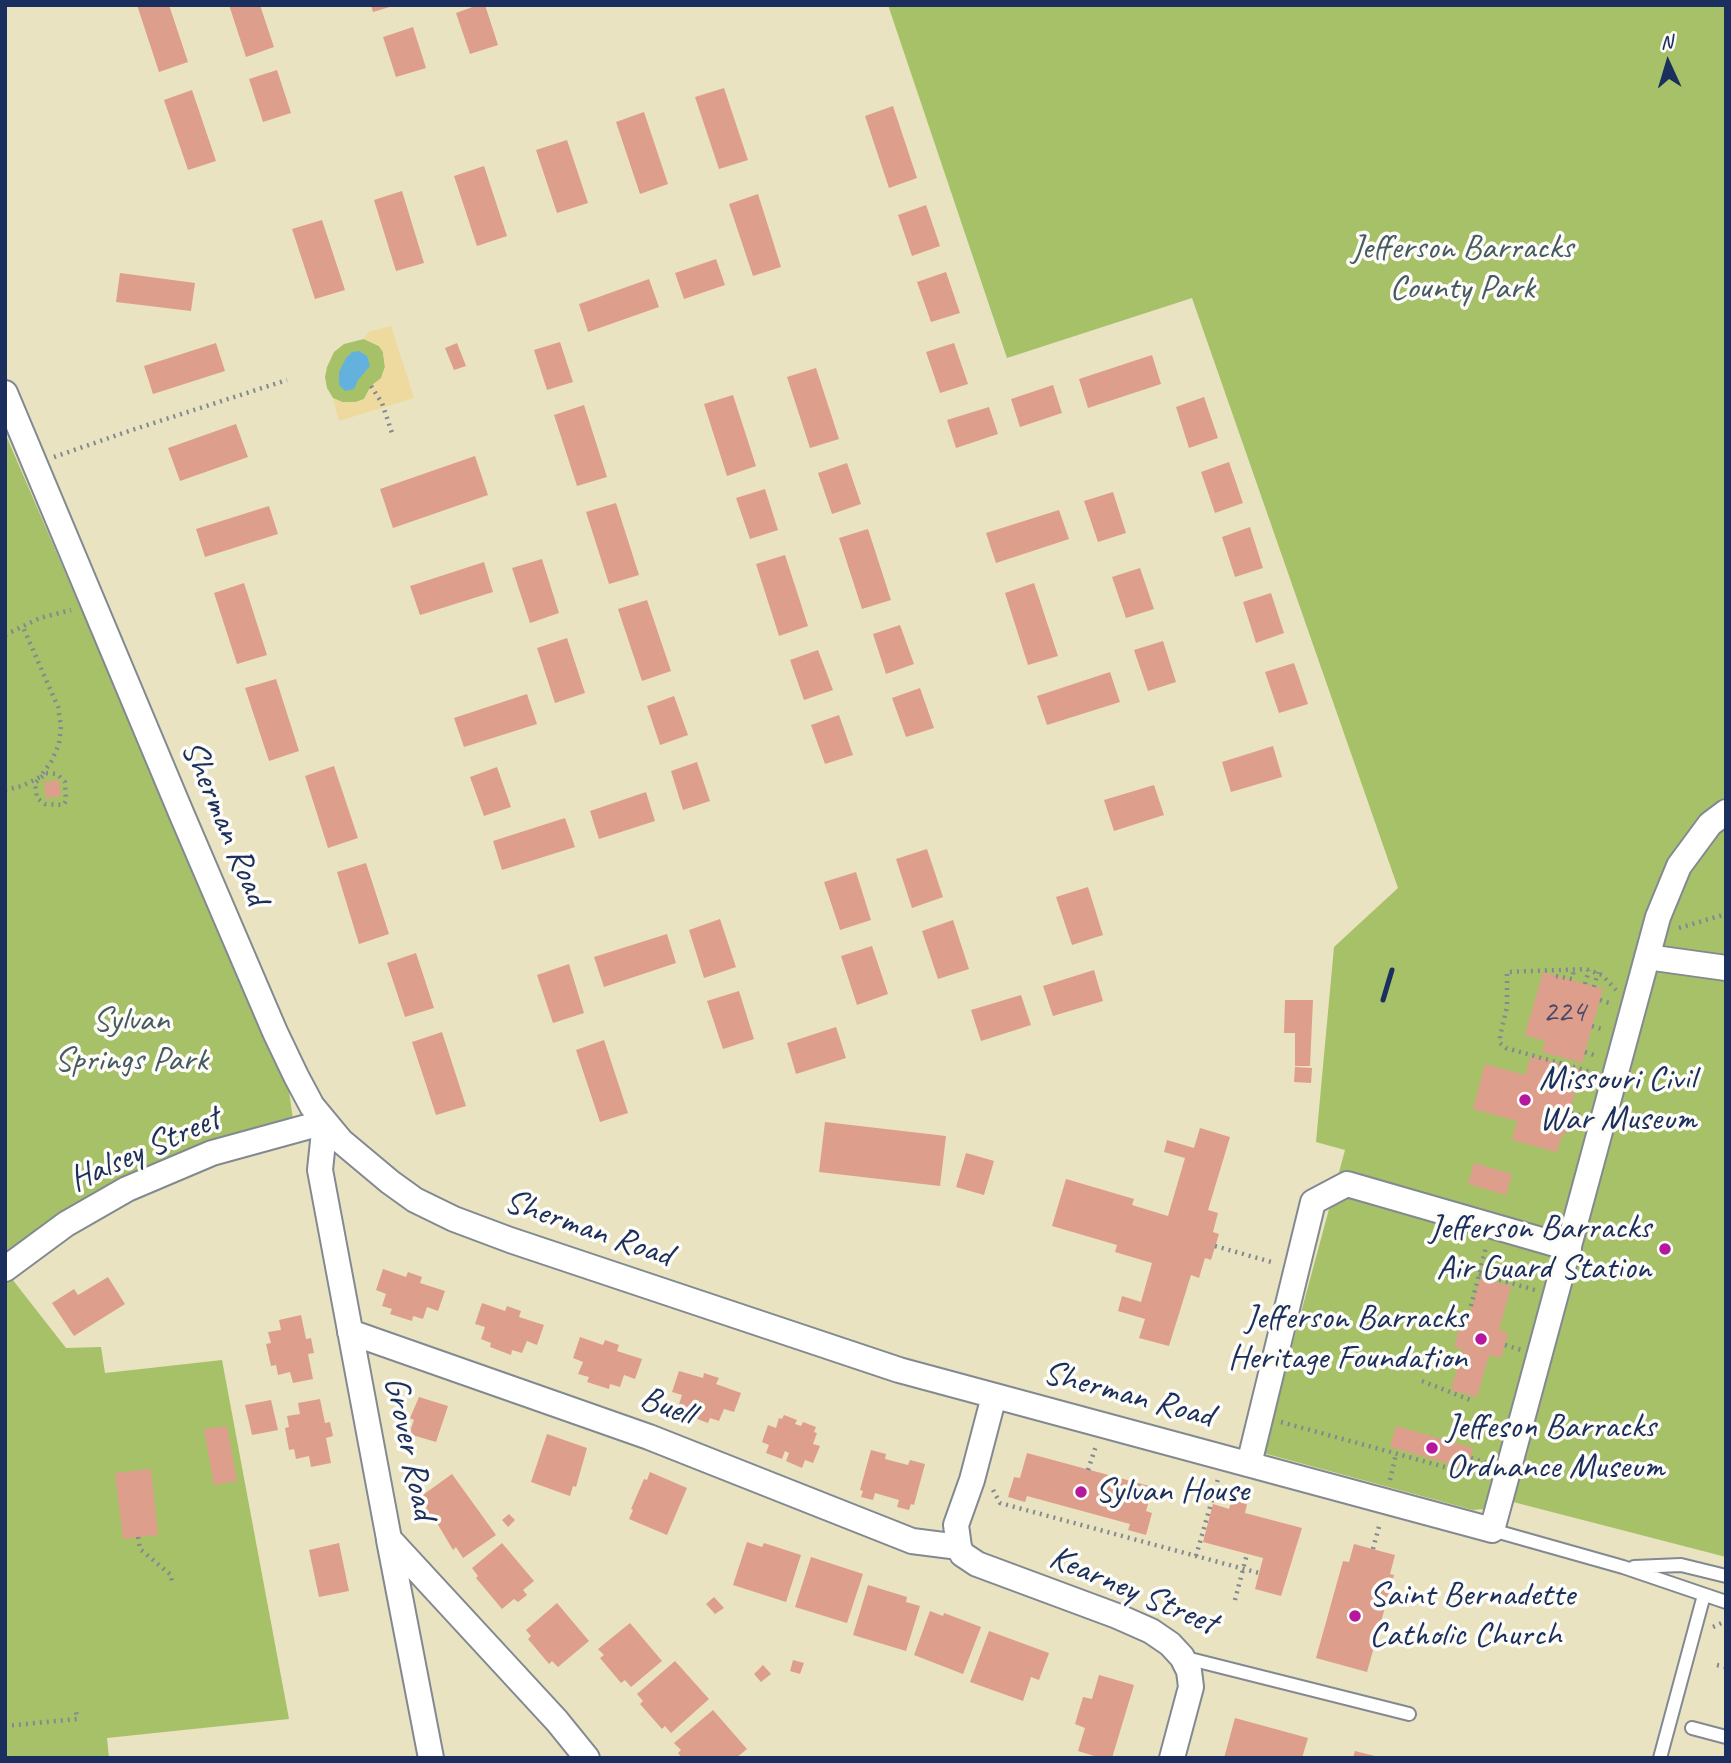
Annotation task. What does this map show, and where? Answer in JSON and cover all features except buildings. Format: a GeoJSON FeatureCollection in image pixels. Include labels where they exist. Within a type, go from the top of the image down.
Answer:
{"type":"FeatureCollection","features":[{"type":"Feature","properties":{"kind":"street","name":"Sherman Road"},"geometry":{"type":"LineString","coordinates":[[5,393],[275,1032],[312,1106],[341,1141],[390,1182],[415,1200],[454,1219],[510,1240],[862,1357],[994,1396],[1225,1458],[1246,1474],[1492,1530]]}},
{"type":"Feature","properties":{"kind":"street"},"geometry":{"type":"LineString","coordinates":[[1492,1530],[1658,917],[1679,866],[1710,824],[1726,812]]}},
{"type":"Feature","properties":{"kind":"street"},"geometry":{"type":"LineString","coordinates":[[1650,948],[1726,968]]}},
{"type":"Feature","properties":{"kind":"street","name":"Halsey Street"},"geometry":{"type":"LineString","coordinates":[[5,1269],[66,1224],[127,1189],[212,1153],[325,1122]]}},
{"type":"Feature","properties":{"kind":"street","name":"Grover Road"},"geometry":{"type":"LineString","coordinates":[[325,1122],[320,1170],[389,1539],[587,1758]]}},
{"type":"Feature","properties":{"kind":"street"},"geometry":{"type":"LineString","coordinates":[[1246,1474],[1313,1202],[1348,1184],[1569,1248]]}},
{"type":"Feature","properties":{"kind":"street","name":"Buell"},"geometry":{"type":"LineString","coordinates":[[349,1332],[649,1437],[912,1541],[959,1547]]}},
{"type":"Feature","properties":{"kind":"street"},"geometry":{"type":"LineString","coordinates":[[959,1547],[956,1525],[972,1480],[994,1396]]}},
{"type":"Feature","properties":{"kind":"street"},"geometry":{"type":"LineString","coordinates":[[389,1539],[431,1758]]}},
{"type":"Feature","properties":{"kind":"street","name":"Kearney Street"},"geometry":{"type":"LineString","coordinates":[[959,1547],[962,1554],[977,1564],[1151,1631],[1170,1644],[1182,1657]]}},
{"type":"Feature","properties":{"kind":"street"},"geometry":{"type":"LineString","coordinates":[[1172,1758],[1191,1687],[1189,1671],[1182,1657]]}},
{"type":"Feature","properties":{"kind":"lane","name":"Sherman Road"},"geometry":{"type":"LineString","coordinates":[[1492,1530],[1623,1567]]}},
{"type":"Feature","properties":{"kind":"lane"},"geometry":{"type":"LineString","coordinates":[[1623,1567],[1681,1565],[1726,1576]]}},
{"type":"Feature","properties":{"kind":"lane"},"geometry":{"type":"LineString","coordinates":[[1623,1567],[1726,1602]]}},
{"type":"Feature","properties":{"kind":"lane"},"geometry":{"type":"LineString","coordinates":[[1660,1758],[1704,1595]]}},
{"type":"Feature","properties":{"kind":"lane","name":"Kearney Street"},"geometry":{"type":"LineString","coordinates":[[1182,1657],[1409,1714]]}},
{"type":"Feature","properties":{"kind":"lane"},"geometry":{"type":"LineString","coordinates":[[1692,1728],[1726,1737]]}},
{"type":"Feature","properties":{"kind":"path"},"geometry":{"type":"LineString","coordinates":[[54,458],[287,380]]}},
{"type":"Feature","properties":{"kind":"path"},"geometry":{"type":"LineString","coordinates":[[371,386],[382,403],[393,436]]}},
{"type":"Feature","properties":{"kind":"path"},"geometry":{"type":"LineString","coordinates":[[5,635],[40,618],[82,606]]}},
{"type":"Feature","properties":{"kind":"path"},"geometry":{"type":"LineString","coordinates":[[5,790],[22,786],[40,777],[52,773],[62,777],[67,787],[66,801],[63,805],[44,804],[37,798],[34,788],[40,777],[51,762],[59,744],[61,726],[58,707],[23,627]]}},
{"type":"Feature","properties":{"kind":"path"},"geometry":{"type":"LineString","coordinates":[[1650,948],[1703,919],[1726,914]]}},
{"type":"Feature","properties":{"kind":"path"},"geometry":{"type":"LineString","coordinates":[[1556,976],[1572,979],[1574,969]]}},
{"type":"Feature","properties":{"kind":"path"},"geometry":{"type":"LineString","coordinates":[[1599,1074],[1506,1048],[1500,1043],[1507,1007],[1507,972],[1574,969],[1598,972],[1609,980],[1619,998]]}},
{"type":"Feature","properties":{"kind":"path"},"geometry":{"type":"LineString","coordinates":[[1585,984],[1589,970]]}},
{"type":"Feature","properties":{"kind":"path"},"geometry":{"type":"LineString","coordinates":[[1594,987],[1598,972]]}},
{"type":"Feature","properties":{"kind":"path"},"geometry":{"type":"LineString","coordinates":[[1600,1000],[1607,1002]]}},
{"type":"Feature","properties":{"kind":"path"},"geometry":{"type":"LineString","coordinates":[[1592,1026],[1600,1028]]}},
{"type":"Feature","properties":{"kind":"path"},"geometry":{"type":"LineString","coordinates":[[1585,1052],[1593,1055]]}},
{"type":"Feature","properties":{"kind":"path"},"geometry":{"type":"LineString","coordinates":[[1471,1306],[1492,1226]]}},
{"type":"Feature","properties":{"kind":"path"},"geometry":{"type":"LineString","coordinates":[[1215,1246],[1297,1269]]}},
{"type":"Feature","properties":{"kind":"path"},"geometry":{"type":"LineString","coordinates":[[1479,1274],[1538,1290]]}},
{"type":"Feature","properties":{"kind":"path"},"geometry":{"type":"LineString","coordinates":[[1505,1345],[1521,1350]]}},
{"type":"Feature","properties":{"kind":"path"},"geometry":{"type":"LineString","coordinates":[[1422,1381],[1473,1401]]}},
{"type":"Feature","properties":{"kind":"path"},"geometry":{"type":"LineString","coordinates":[[1260,1416],[1486,1478]]}},
{"type":"Feature","properties":{"kind":"path"},"geometry":{"type":"LineString","coordinates":[[1088,1470],[1097,1443]]}},
{"type":"Feature","properties":{"kind":"path"},"geometry":{"type":"LineString","coordinates":[[1196,1556],[1225,1458]]}},
{"type":"Feature","properties":{"kind":"path"},"geometry":{"type":"LineString","coordinates":[[1471,1458],[1490,1464]]}},
{"type":"Feature","properties":{"kind":"path"},"geometry":{"type":"LineString","coordinates":[[1239,1501],[1246,1474]]}},
{"type":"Feature","properties":{"kind":"path"},"geometry":{"type":"LineString","coordinates":[[972,1480],[990,1485],[1000,1503],[1259,1573]]}},
{"type":"Feature","properties":{"kind":"path"},"geometry":{"type":"LineString","coordinates":[[138,1537],[140,1549],[172,1576],[172,1582]]}},
{"type":"Feature","properties":{"kind":"path"},"geometry":{"type":"LineString","coordinates":[[1235,1600],[1247,1554]]}},
{"type":"Feature","properties":{"kind":"path"},"geometry":{"type":"LineString","coordinates":[[1713,1627],[1726,1621]]}},
{"type":"Feature","properties":{"kind":"path"},"geometry":{"type":"LineString","coordinates":[[1717,1665],[1726,1667]]}},
{"type":"Feature","properties":{"kind":"path"},"geometry":{"type":"LineString","coordinates":[[5,1726],[77,1719],[76,1711]]}},
{"type":"Feature","properties":{"kind":"green space","name":"Jefferson Barracks County Park"},"geometry":{"type":"Polygon","coordinates":[[[888,5],[1726,5],[1726,1557],[1490,1496],[1484,1509],[1473,1510],[1263,1453],[1345,1150],[1316,1142],[1334,947],[1398,888],[1192,298],[1007,358],[888,5]]]}},
{"type":"Feature","properties":{"kind":"green space"},"geometry":{"type":"Polygon","coordinates":[[[364,339],[379,346],[383,352],[385,367],[381,379],[371,386],[364,399],[350,404],[342,402],[333,398],[327,388],[327,367],[334,352],[344,344],[364,339]]]}},
{"type":"Feature","properties":{"kind":"green space","name":"Sylvan Springs Park"},"geometry":{"type":"Polygon","coordinates":[[[5,433],[289,1091],[293,1119],[254,1132],[5,1263],[5,433]]]}},
{"type":"Feature","properties":{"kind":"green space"},"geometry":{"type":"Polygon","coordinates":[[[5,1270],[66,1348],[101,1347],[105,1373],[222,1360],[289,1719],[107,1738],[109,1758],[5,1758],[5,1270]]]}},
{"type":"Feature","properties":{"kind":"sand"},"geometry":{"type":"Polygon","coordinates":[[[391,326],[414,398],[339,421],[333,398],[342,402],[364,399],[371,386],[381,378],[385,367],[383,352],[379,346],[364,339],[368,332],[391,326]]]}},
{"type":"Feature","properties":{"kind":"water"},"geometry":{"type":"Polygon","coordinates":[[[359,351],[367,356],[370,366],[354,389],[345,391],[339,385],[339,372],[346,358],[352,352],[359,351]]]}},
{"type":"Feature","properties":{"kind":"railway"},"geometry":{"type":"LineString","coordinates":[[1383,1000],[1392,970]]}},
{"type":"Feature","properties":{"kind":"place","name":"Missouri Civil War Museum"},"geometry":{"type":"Point","coordinates":[1525,1100]}},
{"type":"Feature","properties":{"kind":"place","name":"Jefferson Barracks Air Guard Station"},"geometry":{"type":"Point","coordinates":[1665,1249]}},
{"type":"Feature","properties":{"kind":"place","name":"Jefferson Barracks Heritage Foundation"},"geometry":{"type":"Point","coordinates":[1481,1339]}},
{"type":"Feature","properties":{"kind":"place","name":"Jeffeson Barracks Ordnance Museum"},"geometry":{"type":"Point","coordinates":[1432,1448]}},
{"type":"Feature","properties":{"kind":"place","name":"Sylvan House"},"geometry":{"type":"Point","coordinates":[1081,1492]}},
{"type":"Feature","properties":{"kind":"place","name":"Saint Bernadette Catholic Church"},"geometry":{"type":"Point","coordinates":[1355,1616]}}]}
